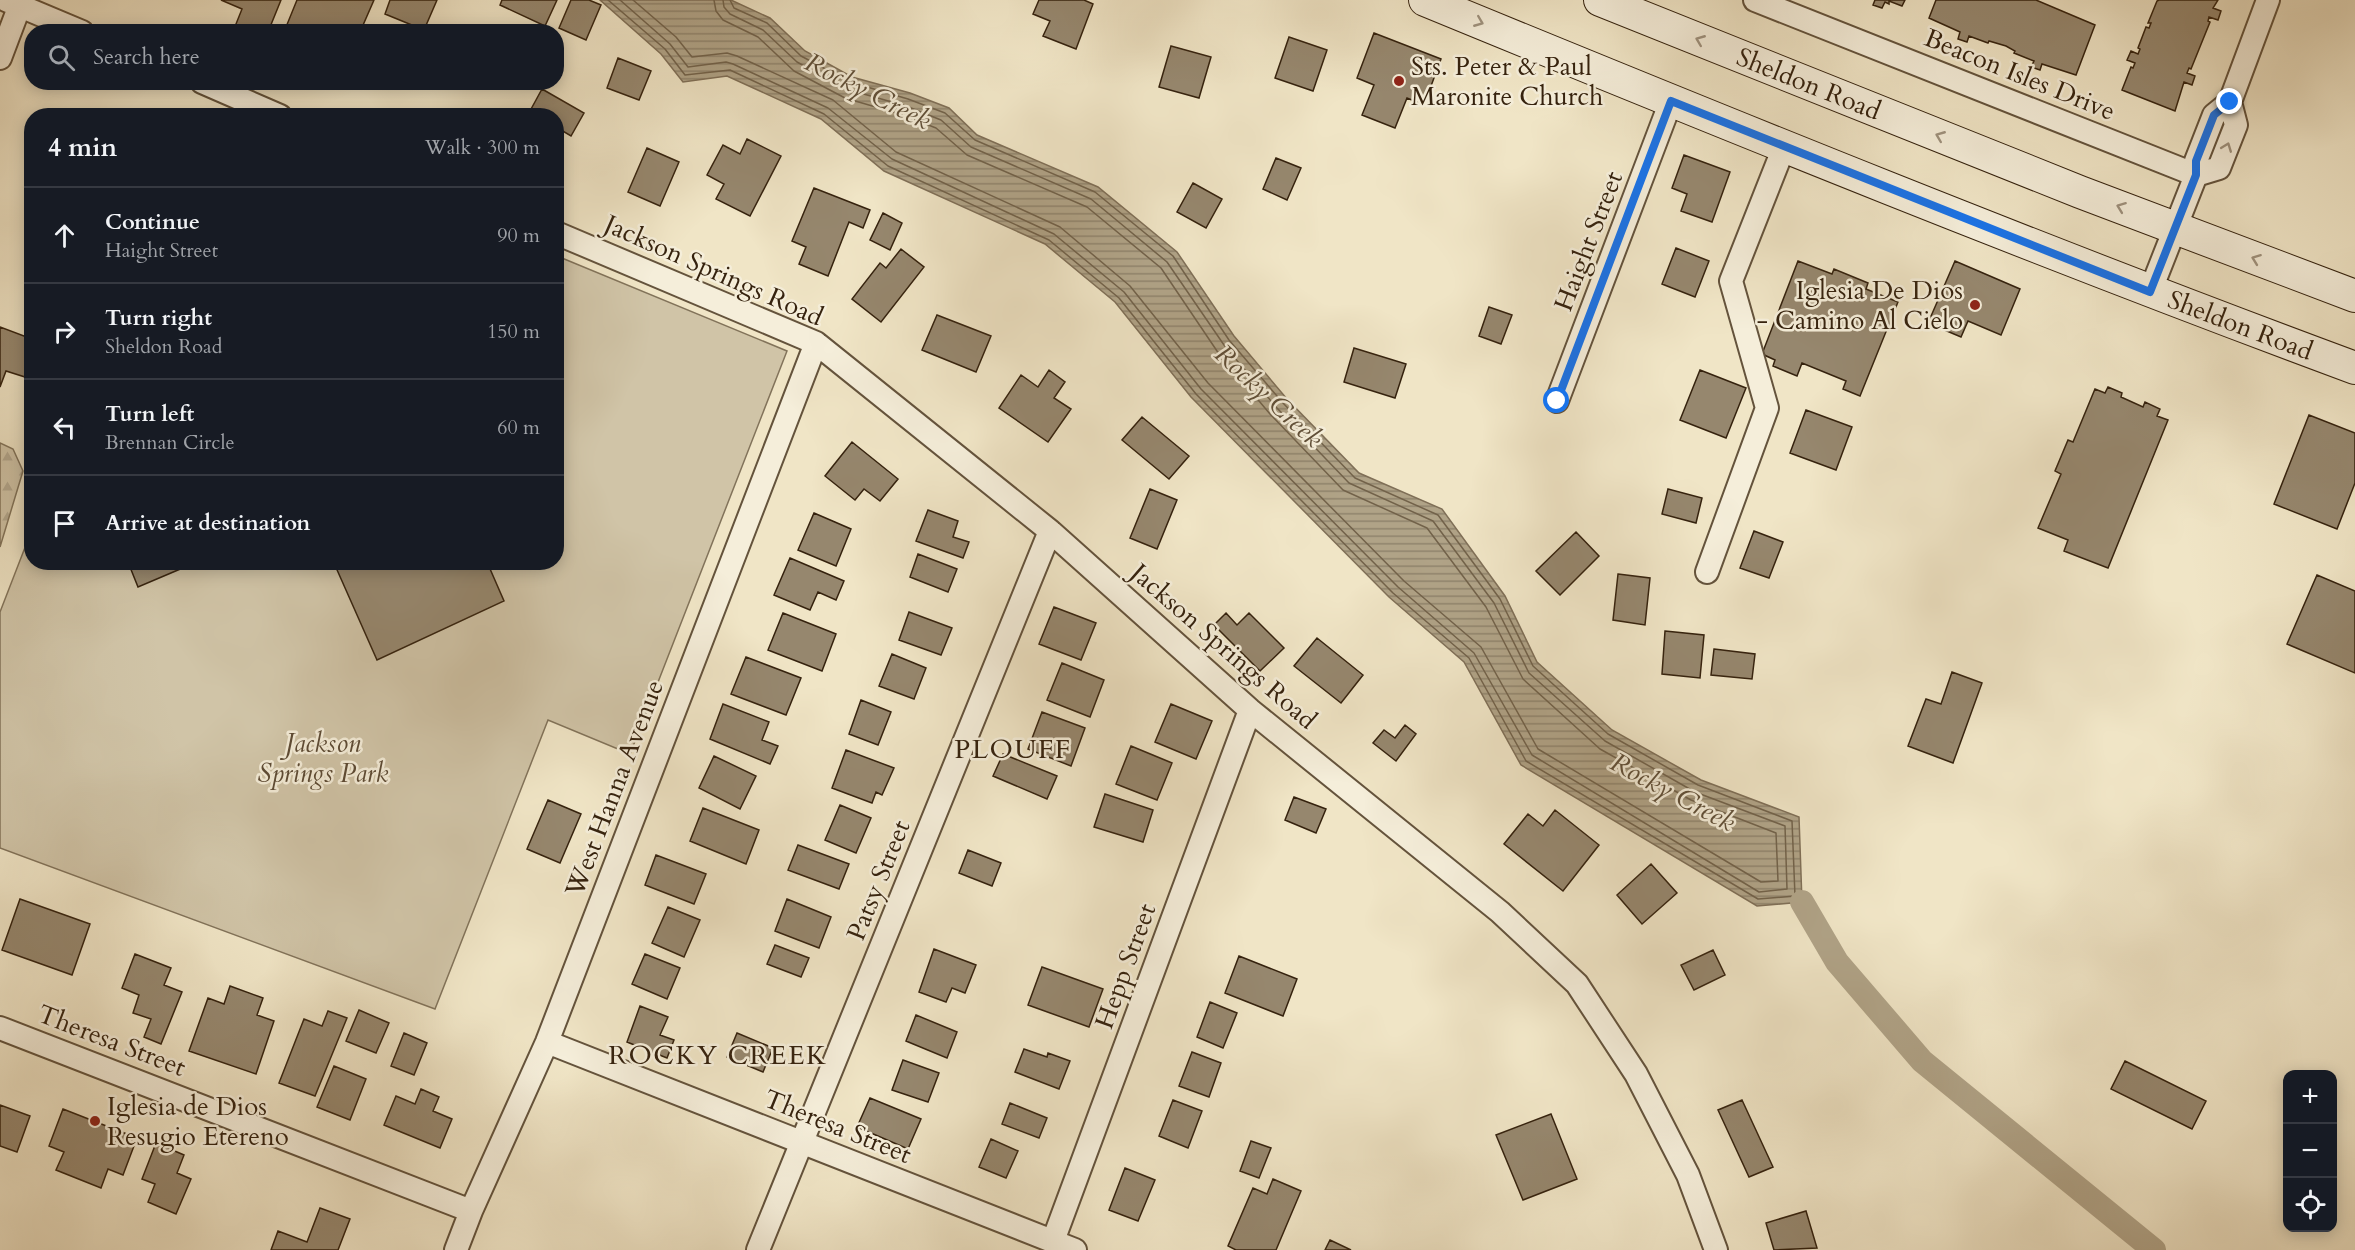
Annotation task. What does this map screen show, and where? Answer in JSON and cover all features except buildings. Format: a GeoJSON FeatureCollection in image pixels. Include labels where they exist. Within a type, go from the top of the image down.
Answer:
{"type":"FeatureCollection","features":[{"type":"Feature","properties":{"kind":"main road","name":"Sheldon Road"},"geometry":{"type":"LineString","coordinates":[[1425,0],[1785,147],[2150,292],[2355,368]]}},
{"type":"Feature","properties":{"kind":"main road","name":"Sheldon Road"},"geometry":{"type":"LineString","coordinates":[[1600,0],[2175,229],[2355,296]]}},
{"type":"Feature","properties":{"kind":"street","name":"Beacon Isles Drive"},"geometry":{"type":"LineString","coordinates":[[1755,0],[2196,175]]}},
{"type":"Feature","properties":{"kind":"street"},"geometry":{"type":"LineString","coordinates":[[2150,292],[2196,175],[2218,168],[2235,125],[2230,102],[2268,0]]}},
{"type":"Feature","properties":{"kind":"street"},"geometry":{"type":"LineString","coordinates":[[0,58],[13,3],[63,24]]}},
{"type":"Feature","properties":{"kind":"street"},"geometry":{"type":"LineString","coordinates":[[220,90],[262,108]]}},
{"type":"Feature","properties":{"kind":"street","name":"Haight Street"},"geometry":{"type":"LineString","coordinates":[[1557,401],[1671,101]]}},
{"type":"Feature","properties":{"kind":"street"},"geometry":{"type":"LineString","coordinates":[[1707,572],[1767,408],[1731,281],[1785,147]]}},
{"type":"Feature","properties":{"kind":"street","name":"Jackson Springs Road"},"geometry":{"type":"LineString","coordinates":[[564,236],[816,343],[1050,531],[1250,710],[1500,912],[1576,984],[1636,1074],[1688,1175],[1716,1250]]}},
{"type":"Feature","properties":{"kind":"street","name":"West Hanna Avenue"},"geometry":{"type":"LineString","coordinates":[[456,1250],[471,1211],[547,1042],[816,343]]}},
{"type":"Feature","properties":{"kind":"street","name":"Patsy Street"},"geometry":{"type":"LineString","coordinates":[[758,1250],[1050,531]]}},
{"type":"Feature","properties":{"kind":"street","name":"Hepp Street"},"geometry":{"type":"LineString","coordinates":[[1053,1241],[1250,710]]}},
{"type":"Feature","properties":{"kind":"street","name":"Theresa Street"},"geometry":{"type":"LineString","coordinates":[[0,1028],[471,1211]]}},
{"type":"Feature","properties":{"kind":"street","name":"Theresa Street"},"geometry":{"type":"LineString","coordinates":[[547,1042],[1074,1250]]}},
{"type":"Feature","properties":{"kind":"green space","name":"Jackson Springs Park"},"geometry":{"type":"Polygon","coordinates":[[[564,259],[787,351],[630,754],[548,720],[435,1009],[0,848],[0,612],[24,550],[24,570],[564,570],[564,259]]]}},
{"type":"Feature","properties":{"kind":"green space"},"geometry":{"type":"Polygon","coordinates":[[[0,443],[13,449],[23,471],[0,547],[0,443]]]}},
{"type":"Feature","properties":{"kind":"water","name":"Rocky Creek"},"geometry":{"type":"Polygon","coordinates":[[[600,0],[731,0],[770,18],[805,51],[852,77],[910,93],[949,108],[977,135],[1098,187],[1177,252],[1234,336],[1287,399],[1359,473],[1442,509],[1505,596],[1537,662],[1612,730],[1701,780],[1799,817],[1802,902],[1757,906],[1521,765],[1464,662],[1389,597],[1191,397],[1115,302],[1045,244],[884,171],[821,119],[727,76],[683,82],[661,54],[600,0]]]}},
{"type":"Feature","properties":{"kind":"waterway"},"geometry":{"type":"LineString","coordinates":[[1802,902],[1837,962],[1922,1061],[2154,1250]]}},
{"type":"Feature","properties":{"kind":"place","name":"Sts. Peter & Paul Maronite Church"},"geometry":{"type":"Point","coordinates":[1399,81]}},
{"type":"Feature","properties":{"kind":"place","name":"Iglesia De Dios - Camino Al Cielo"},"geometry":{"type":"Point","coordinates":[1975,305]}},
{"type":"Feature","properties":{"kind":"place","name":"Iglesia de Dios Resugio Etereno"},"geometry":{"type":"Point","coordinates":[95,1121]}},
{"type":"Feature","properties":{"kind":"district","name":"PLOUFF"},"geometry":{"type":"Point","coordinates":[1013,749]}},
{"type":"Feature","properties":{"kind":"district","name":"ROCKY CREEK"},"geometry":{"type":"Point","coordinates":[718,1055]}},
{"type":"Feature","properties":{"kind":"route"},"geometry":{"type":"LineString","coordinates":[[1557,401],[1671,101],[2150,292],[2196,175],[2196,161],[2214,115],[2230,102]]}}]}
